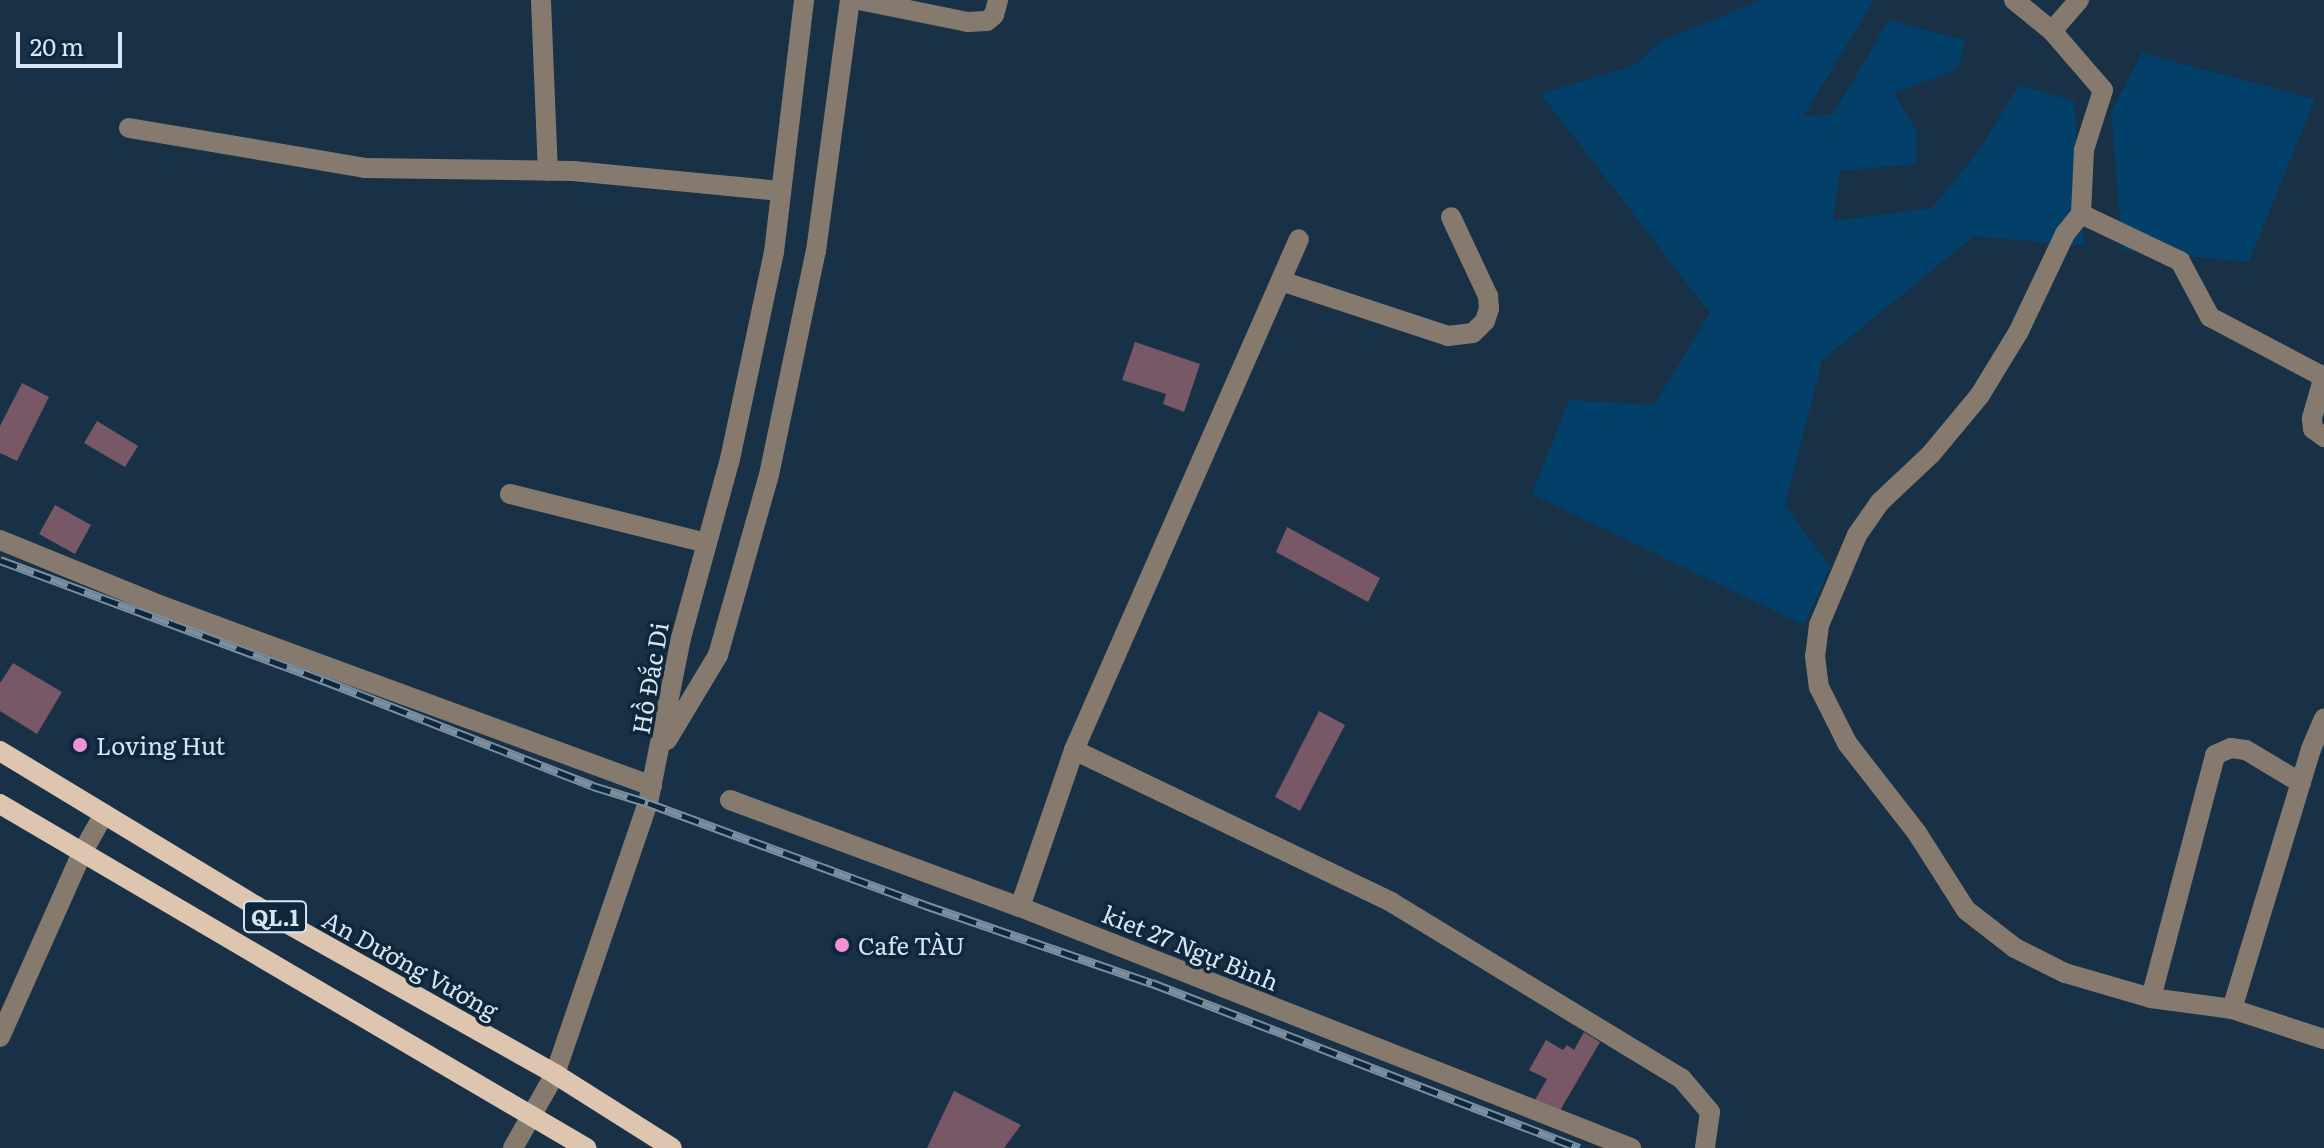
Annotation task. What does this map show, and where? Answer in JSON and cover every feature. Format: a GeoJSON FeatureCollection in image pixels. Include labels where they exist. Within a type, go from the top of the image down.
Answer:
{"type":"FeatureCollection","features":[{"type":"Feature","properties":{"kind":"main road","name":"An Dương Vương"},"geometry":{"type":"LineString","coordinates":[[0,751],[256,906],[555,1074],[672,1148]]}},
{"type":"Feature","properties":{"kind":"main road","name":"QL.1"},"geometry":{"type":"LineString","coordinates":[[0,804],[586,1148]]}},
{"type":"Feature","properties":{"kind":"street"},"geometry":{"type":"LineString","coordinates":[[541,0],[548,171]]}},
{"type":"Feature","properties":{"kind":"street","name":"Hồ Đắc Di"},"geometry":{"type":"LineString","coordinates":[[661,750],[681,638],[730,459],[774,252],[804,0]]}},
{"type":"Feature","properties":{"kind":"street","name":"Hồ Đắc Di"},"geometry":{"type":"LineString","coordinates":[[661,750],[718,655],[769,475],[816,251],[850,0]]}},
{"type":"Feature","properties":{"kind":"street"},"geometry":{"type":"LineString","coordinates":[[859,0],[968,22],[987,21],[994,15],[998,0]]}},
{"type":"Feature","properties":{"kind":"street"},"geometry":{"type":"LineString","coordinates":[[2014,0],[2052,31],[2103,90],[2084,150],[2081,214],[2065,234],[2019,331],[1980,395],[1931,454],[1880,502],[1857,535],[1819,625],[1815,656],[1819,687],[1847,743],[1917,833],[1966,910],[2015,948],[2065,973],[2151,998],[2232,1009],[2324,1039]]}},
{"type":"Feature","properties":{"kind":"street"},"geometry":{"type":"LineString","coordinates":[[2052,31],[2079,0]]}},
{"type":"Feature","properties":{"kind":"street"},"geometry":{"type":"LineString","coordinates":[[129,128],[365,168],[548,171],[781,191]]}},
{"type":"Feature","properties":{"kind":"street"},"geometry":{"type":"LineString","coordinates":[[2081,214],[2180,261],[2210,317],[2320,375],[2322,383],[2312,419],[2313,429],[2324,437]]}},
{"type":"Feature","properties":{"kind":"street"},"geometry":{"type":"LineString","coordinates":[[1281,281],[1448,336],[1473,333],[1485,321],[1488,296],[1451,217]]}},
{"type":"Feature","properties":{"kind":"street"},"geometry":{"type":"LineString","coordinates":[[1020,907],[1074,750],[1299,239]]}},
{"type":"Feature","properties":{"kind":"street"},"geometry":{"type":"LineString","coordinates":[[510,494],[707,543]]}},
{"type":"Feature","properties":{"kind":"street"},"geometry":{"type":"LineString","coordinates":[[0,540],[162,606],[652,786]]}},
{"type":"Feature","properties":{"kind":"street"},"geometry":{"type":"LineString","coordinates":[[2232,1009],[2301,783],[2324,719]]}},
{"type":"Feature","properties":{"kind":"street"},"geometry":{"type":"LineString","coordinates":[[2151,998],[2215,755],[2231,748],[2246,750],[2301,783]]}},
{"type":"Feature","properties":{"kind":"street"},"geometry":{"type":"LineString","coordinates":[[513,1148],[555,1074],[652,786],[661,750]]}},
{"type":"Feature","properties":{"kind":"street"},"geometry":{"type":"LineString","coordinates":[[1074,750],[1391,902],[1682,1079],[1710,1112],[1705,1148]]}},
{"type":"Feature","properties":{"kind":"street","name":"kiet 27 Ngự Bình"},"geometry":{"type":"LineString","coordinates":[[730,800],[1020,907],[1631,1148]]}},
{"type":"Feature","properties":{"kind":"street"},"geometry":{"type":"LineString","coordinates":[[0,1037],[82,853],[104,814]]}},
{"type":"Feature","properties":{"kind":"shaded area"},"geometry":{"type":"Polygon","coordinates":[[[1761,0],[1874,0],[1803,117],[1833,114],[1889,20],[1965,40],[1958,69],[1894,93],[1917,132],[1916,164],[1840,171],[1833,221],[1932,208],[1979,151],[2019,85],[2074,101],[2084,246],[1974,236],[1822,360],[1785,506],[1830,567],[1804,625],[1532,494],[1569,400],[1654,405],[1710,313],[1541,94],[1635,65],[1661,41],[1761,0]]]}},
{"type":"Feature","properties":{"kind":"shaded area"},"geometry":{"type":"Polygon","coordinates":[[[2142,53],[2315,99],[2249,262],[2123,250],[2111,112],[2142,53]]]}},
{"type":"Feature","properties":{"kind":"building"},"geometry":{"type":"Polygon","coordinates":[[[1135,342],[1200,364],[1184,412],[1163,404],[1166,394],[1122,380],[1135,342]]]}},
{"type":"Feature","properties":{"kind":"building"},"geometry":{"type":"Polygon","coordinates":[[[22,383],[49,397],[17,461],[0,453],[0,426],[22,383]]]}},
{"type":"Feature","properties":{"kind":"building"},"geometry":{"type":"Polygon","coordinates":[[[97,421],[138,446],[125,467],[84,443],[97,421]]]}},
{"type":"Feature","properties":{"kind":"building"},"geometry":{"type":"Polygon","coordinates":[[[55,505],[91,525],[75,554],[39,534],[55,505]]]}},
{"type":"Feature","properties":{"kind":"building"},"geometry":{"type":"Polygon","coordinates":[[[1287,527],[1380,578],[1368,602],[1276,552],[1287,527]]]}},
{"type":"Feature","properties":{"kind":"building"},"geometry":{"type":"Polygon","coordinates":[[[13,663],[62,692],[37,734],[0,711],[0,683],[13,663]]]}},
{"type":"Feature","properties":{"kind":"building"},"geometry":{"type":"Polygon","coordinates":[[[1319,711],[1345,725],[1300,811],[1275,797],[1319,711]]]}},
{"type":"Feature","properties":{"kind":"building"},"geometry":{"type":"Polygon","coordinates":[[[1584,1032],[1600,1042],[1558,1114],[1535,1100],[1547,1079],[1529,1070],[1546,1040],[1563,1050],[1567,1045],[1574,1050],[1584,1032]]]}},
{"type":"Feature","properties":{"kind":"building"},"geometry":{"type":"Polygon","coordinates":[[[954,1091],[1021,1125],[1004,1148],[927,1148],[954,1091]]]}},
{"type":"Feature","properties":{"kind":"railway"},"geometry":{"type":"LineString","coordinates":[[0,560],[323,680],[593,786],[1152,983],[1579,1148]]}},
{"type":"Feature","properties":{"kind":"place","name":"Loving Hut"},"geometry":{"type":"Point","coordinates":[80,745]}},
{"type":"Feature","properties":{"kind":"place","name":"Cafe TÀU"},"geometry":{"type":"Point","coordinates":[842,945]}}]}
